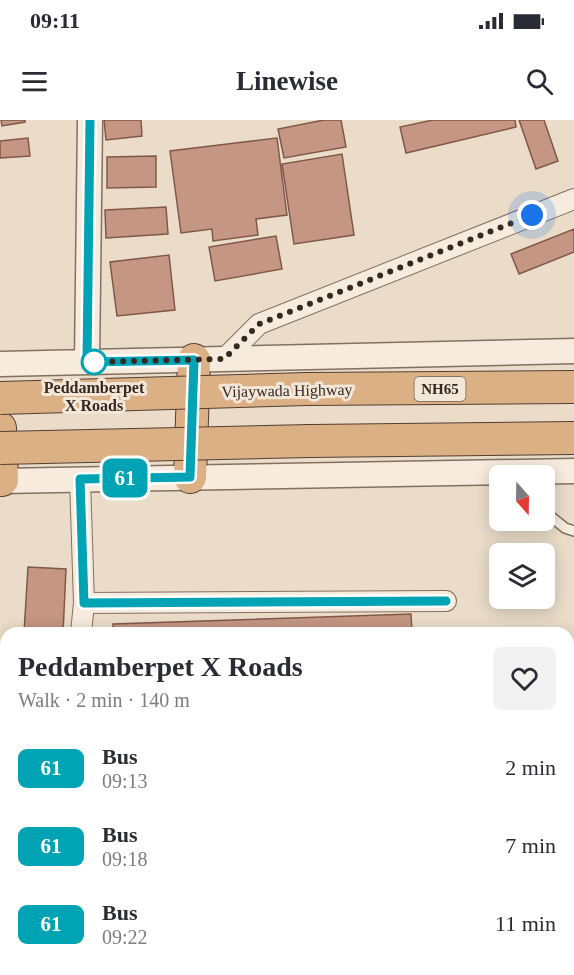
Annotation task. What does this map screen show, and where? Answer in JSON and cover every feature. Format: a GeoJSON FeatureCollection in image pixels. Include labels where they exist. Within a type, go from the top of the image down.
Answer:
{"type":"FeatureCollection","features":[{"type":"Feature","properties":{"kind":"highway"},"geometry":{"type":"LineString","coordinates":[[190,477],[209,360]]}},
{"type":"Feature","properties":{"kind":"highway","name":"Vijaywada Highway"},"geometry":{"type":"LineString","coordinates":[[0,398],[307,389],[574,387]]}},
{"type":"Feature","properties":{"kind":"highway"},"geometry":{"type":"LineString","coordinates":[[0,428],[1,480]]}},
{"type":"Feature","properties":{"kind":"highway"},"geometry":{"type":"LineString","coordinates":[[0,448],[574,438]]}},
{"type":"Feature","properties":{"kind":"street"},"geometry":{"type":"LineString","coordinates":[[87,362],[90,120]]}},
{"type":"Feature","properties":{"kind":"street"},"geometry":{"type":"LineString","coordinates":[[209,360],[259,324],[574,199]]}},
{"type":"Feature","properties":{"kind":"street"},"geometry":{"type":"LineString","coordinates":[[0,364],[574,351]]}},
{"type":"Feature","properties":{"kind":"street"},"geometry":{"type":"LineString","coordinates":[[555,472],[574,471]]}},
{"type":"Feature","properties":{"kind":"street"},"geometry":{"type":"LineString","coordinates":[[1,480],[489,474]]}},
{"type":"Feature","properties":{"kind":"street"},"geometry":{"type":"LineString","coordinates":[[80,479],[84,603],[82,627]]}},
{"type":"Feature","properties":{"kind":"street"},"geometry":{"type":"LineString","coordinates":[[84,603],[446,601]]}},
{"type":"Feature","properties":{"kind":"lane"},"geometry":{"type":"LineString","coordinates":[[555,520],[565,528],[574,531]]}},
{"type":"Feature","properties":{"kind":"building"},"geometry":{"type":"Polygon","coordinates":[[[1,120],[25,120],[25,122],[2,126],[1,120]]]}},
{"type":"Feature","properties":{"kind":"building"},"geometry":{"type":"Polygon","coordinates":[[[104,120],[141,120],[142,136],[106,140],[104,120]]]}},
{"type":"Feature","properties":{"kind":"building"},"geometry":{"type":"Polygon","coordinates":[[[324,120],[341,120],[346,147],[284,158],[278,129],[324,120]]]}},
{"type":"Feature","properties":{"kind":"building"},"geometry":{"type":"Polygon","coordinates":[[[433,120],[515,120],[516,127],[406,153],[400,127],[433,120]]]}},
{"type":"Feature","properties":{"kind":"building"},"geometry":{"type":"Polygon","coordinates":[[[519,120],[544,120],[558,161],[536,169],[519,120]]]}},
{"type":"Feature","properties":{"kind":"building"},"geometry":{"type":"Polygon","coordinates":[[[28,138],[30,156],[0,158],[0,141],[28,138]]]}},
{"type":"Feature","properties":{"kind":"building"},"geometry":{"type":"Polygon","coordinates":[[[277,138],[287,215],[256,219],[258,235],[213,241],[212,229],[181,233],[170,151],[277,138]]]}},
{"type":"Feature","properties":{"kind":"building"},"geometry":{"type":"Polygon","coordinates":[[[342,154],[354,235],[294,244],[282,164],[342,154]]]}},
{"type":"Feature","properties":{"kind":"building"},"geometry":{"type":"Polygon","coordinates":[[[156,156],[156,187],[107,188],[107,157],[156,156]]]}},
{"type":"Feature","properties":{"kind":"building"},"geometry":{"type":"Polygon","coordinates":[[[166,207],[168,234],[106,238],[105,210],[166,207]]]}},
{"type":"Feature","properties":{"kind":"building"},"geometry":{"type":"Polygon","coordinates":[[[574,229],[574,252],[519,274],[511,254],[574,229]]]}},
{"type":"Feature","properties":{"kind":"building"},"geometry":{"type":"Polygon","coordinates":[[[276,236],[282,269],[215,281],[209,247],[276,236]]]}},
{"type":"Feature","properties":{"kind":"building"},"geometry":{"type":"Polygon","coordinates":[[[169,255],[175,310],[117,316],[110,262],[169,255]]]}},
{"type":"Feature","properties":{"kind":"building"},"geometry":{"type":"Polygon","coordinates":[[[28,567],[66,569],[63,627],[24,627],[28,567]]]}},
{"type":"Feature","properties":{"kind":"building"},"geometry":{"type":"Polygon","coordinates":[[[411,614],[412,627],[113,627],[113,624],[411,614]]]}},
{"type":"Feature","properties":{"kind":"bus line","name":"61"},"geometry":{"type":"LineString","coordinates":[[90,120],[87,362],[194,360],[190,477],[80,479],[84,603],[446,601]]}},
{"type":"Feature","properties":{"kind":"place","name":"Peddamberpet X Roads"},"geometry":{"type":"Point","coordinates":[94,362]}},
{"type":"Feature","properties":{"kind":"route"},"geometry":{"type":"LineString","coordinates":[[94,362],[87,362],[224,359],[259,324],[532,215]]}}]}
